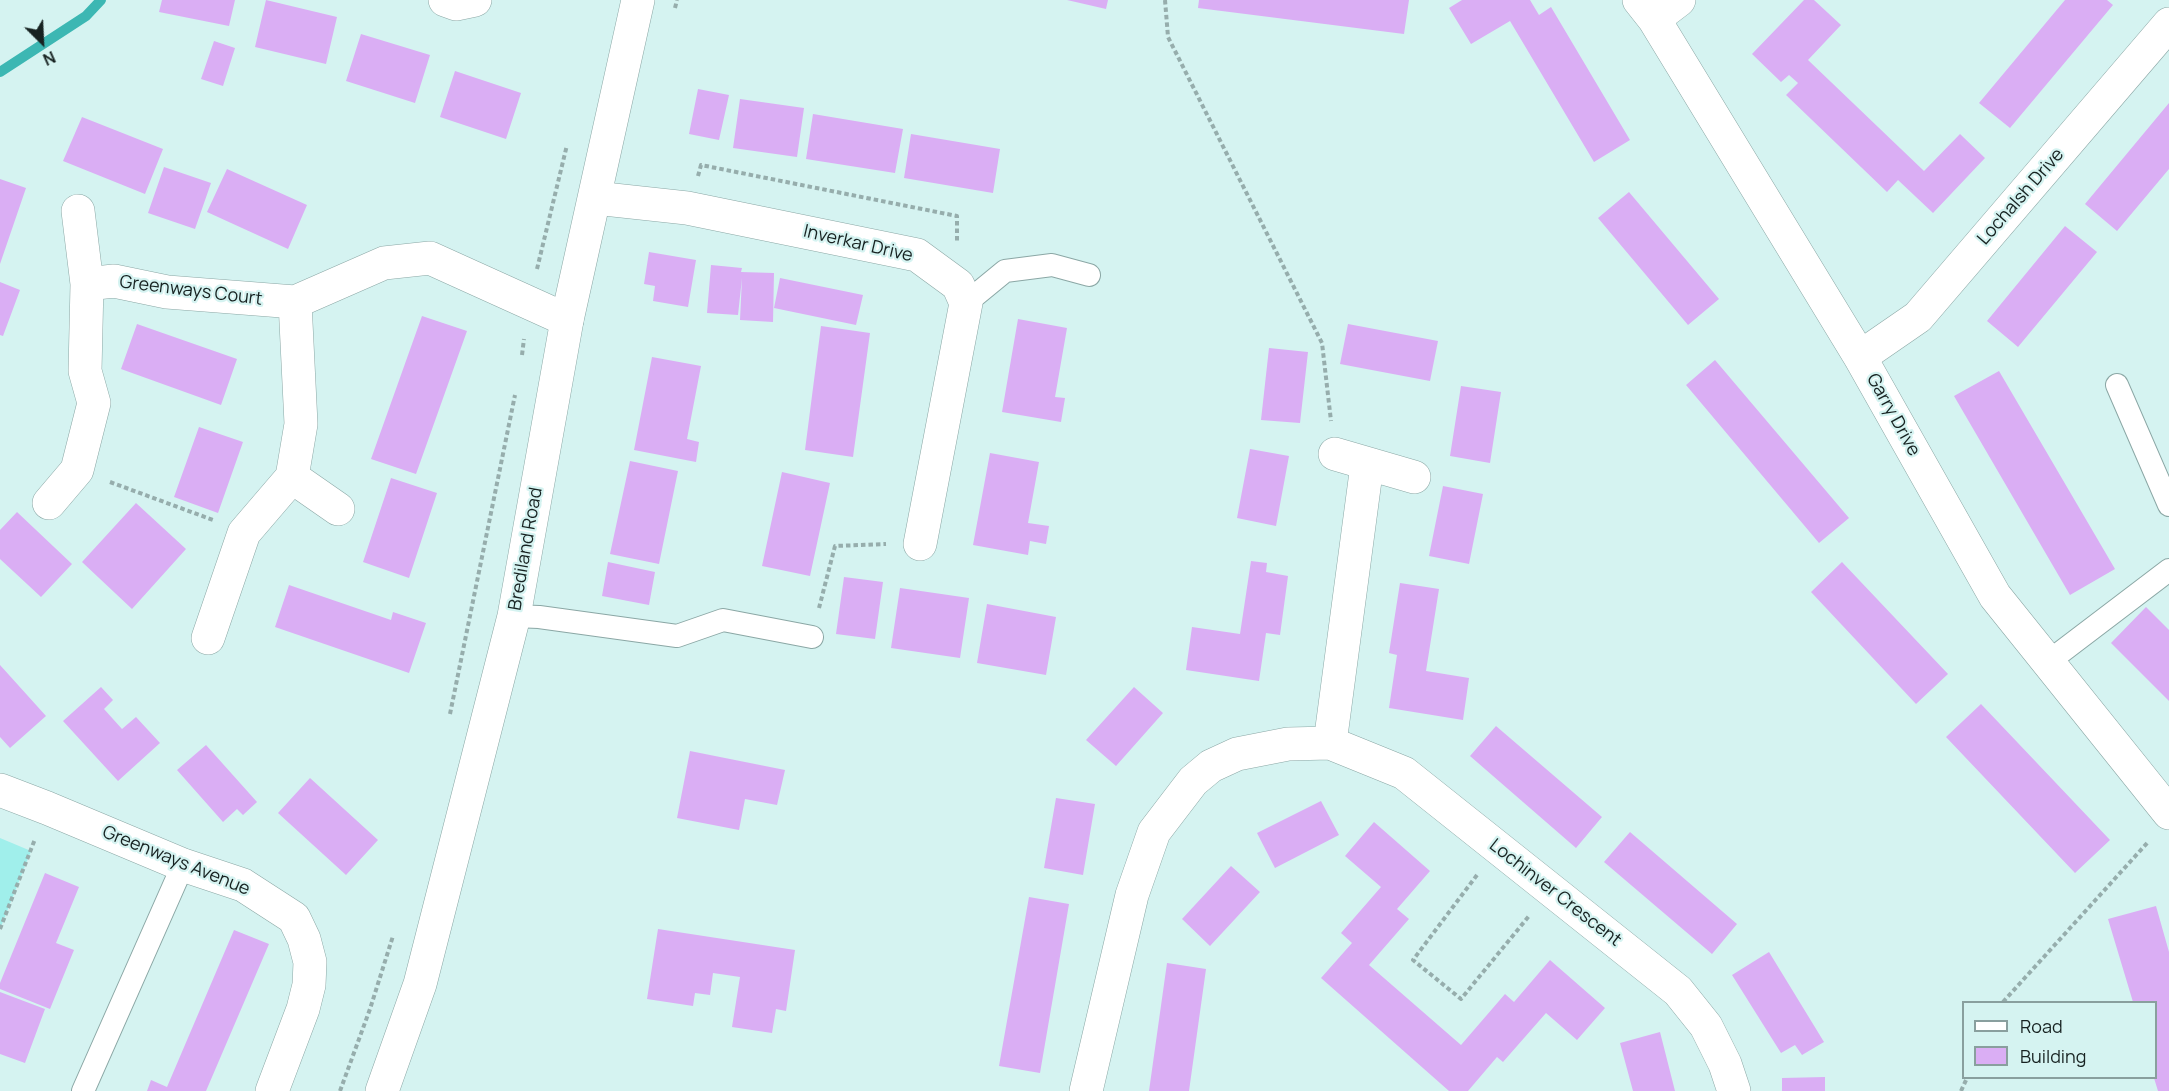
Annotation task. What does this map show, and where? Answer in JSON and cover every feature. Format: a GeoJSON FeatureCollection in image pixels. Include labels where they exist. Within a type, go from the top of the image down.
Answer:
{"type":"FeatureCollection","features":[{"type":"Feature","properties":{"kind":"street"},"geometry":{"type":"LineString","coordinates":[[444,0],[456,4],[476,0]]}},
{"type":"Feature","properties":{"kind":"street","name":"Brediland Road"},"geometry":{"type":"LineString","coordinates":[[382,1091],[420,984],[514,616],[567,320],[638,0]]}},
{"type":"Feature","properties":{"kind":"street","name":"Garry Drive"},"geometry":{"type":"LineString","coordinates":[[1657,6],[1995,596],[2048,662],[2161,825]]}},
{"type":"Feature","properties":{"kind":"street","name":"Lochalsh Drive"},"geometry":{"type":"LineString","coordinates":[[1860,357],[1918,316],[2169,24]]}},
{"type":"Feature","properties":{"kind":"street","name":"Inverkar Drive"},"geometry":{"type":"LineString","coordinates":[[595,198],[687,208],[917,255],[958,285],[966,303]]}},
{"type":"Feature","properties":{"kind":"street"},"geometry":{"type":"LineString","coordinates":[[49,503],[77,471],[94,403],[85,371],[87,284],[78,211]]}},
{"type":"Feature","properties":{"kind":"street","name":"Greenways Court"},"geometry":{"type":"LineString","coordinates":[[87,284],[114,281],[167,292],[295,302],[384,263],[430,258],[567,320]]}},
{"type":"Feature","properties":{"kind":"street"},"geometry":{"type":"LineString","coordinates":[[208,638],[244,533],[292,477],[301,424],[295,302]]}},
{"type":"Feature","properties":{"kind":"street"},"geometry":{"type":"LineString","coordinates":[[920,544],[966,303]]}},
{"type":"Feature","properties":{"kind":"street"},"geometry":{"type":"LineString","coordinates":[[1335,454],[1414,477]]}},
{"type":"Feature","properties":{"kind":"street"},"geometry":{"type":"LineString","coordinates":[[1330,743],[1367,465]]}},
{"type":"Feature","properties":{"kind":"street"},"geometry":{"type":"LineString","coordinates":[[292,477],[338,508]]}},
{"type":"Feature","properties":{"kind":"street","name":"Lochinver Crescent"},"geometry":{"type":"LineString","coordinates":[[1086,1091],[1132,895],[1154,832],[1193,781],[1211,766],[1237,754],[1288,744],[1330,743],[1404,773],[1678,991],[1706,1026],[1725,1064],[1734,1091]]}},
{"type":"Feature","properties":{"kind":"street","name":"Greenways Avenue"},"geometry":{"type":"LineString","coordinates":[[0,790],[183,865],[243,885],[294,918],[304,939],[310,962],[309,985],[303,1009],[272,1091]]}},
{"type":"Feature","properties":{"kind":"lane"},"geometry":{"type":"LineString","coordinates":[[966,303],[1005,271],[1052,265],[1089,275]]}},
{"type":"Feature","properties":{"kind":"lane"},"geometry":{"type":"LineString","coordinates":[[2117,385],[2169,505]]}},
{"type":"Feature","properties":{"kind":"lane"},"geometry":{"type":"LineString","coordinates":[[2048,662],[2169,570]]}},
{"type":"Feature","properties":{"kind":"lane"},"geometry":{"type":"LineString","coordinates":[[514,616],[539,617],[677,636],[723,620],[812,637]]}},
{"type":"Feature","properties":{"kind":"lane"},"geometry":{"type":"LineString","coordinates":[[83,1091],[183,865]]}},
{"type":"Feature","properties":{"kind":"path"},"geometry":{"type":"LineString","coordinates":[[1165,0],[1168,37],[1322,343],[1335,454]]}},
{"type":"Feature","properties":{"kind":"path"},"geometry":{"type":"LineString","coordinates":[[521,364],[530,302]]}},
{"type":"Feature","properties":{"kind":"path"},"geometry":{"type":"LineString","coordinates":[[447,723],[517,386]]}},
{"type":"Feature","properties":{"kind":"path"},"geometry":{"type":"LineString","coordinates":[[77,471],[160,499],[244,533]]}},
{"type":"Feature","properties":{"kind":"path"},"geometry":{"type":"LineString","coordinates":[[812,637],[835,546],[920,544]]}},
{"type":"Feature","properties":{"kind":"path"},"geometry":{"type":"LineString","coordinates":[[0,929],[47,808]]}},
{"type":"Feature","properties":{"kind":"path"},"geometry":{"type":"LineString","coordinates":[[2004,1001],[2161,825]]}},
{"type":"Feature","properties":{"kind":"path"},"geometry":{"type":"LineString","coordinates":[[1497,848],[1413,960],[1461,999],[1550,890]]}},
{"type":"Feature","properties":{"kind":"path"},"geometry":{"type":"LineString","coordinates":[[340,1091],[370,1009],[395,930]]}},
{"type":"Feature","properties":{"kind":"shaded area"},"geometry":{"type":"Polygon","coordinates":[[[0,838],[31,851],[0,929],[0,838]]]}},
{"type":"Feature","properties":{"kind":"building"},"geometry":{"type":"Polygon","coordinates":[[[162,0],[235,0],[229,26],[159,12],[162,0]]]}},
{"type":"Feature","properties":{"kind":"building"},"geometry":{"type":"Polygon","coordinates":[[[266,0],[337,17],[326,64],[255,47],[266,0]]]}},
{"type":"Feature","properties":{"kind":"building"},"geometry":{"type":"Polygon","coordinates":[[[1067,0],[1108,0],[1106,9],[1067,0]]]}},
{"type":"Feature","properties":{"kind":"building"},"geometry":{"type":"Polygon","coordinates":[[[1199,0],[1409,0],[1404,34],[1198,8],[1199,0]]]}},
{"type":"Feature","properties":{"kind":"building"},"geometry":{"type":"Polygon","coordinates":[[[1462,0],[1530,0],[1539,15],[1551,7],[1630,140],[1594,162],[1510,21],[1471,44],[1449,8],[1462,0]]]}},
{"type":"Feature","properties":{"kind":"building"},"geometry":{"type":"Polygon","coordinates":[[[1804,0],[1814,0],[1841,25],[1808,60],[1924,171],[1960,134],[1985,158],[1933,213],[1898,180],[1887,192],[1786,95],[1798,83],[1789,75],[1781,82],[1752,54],[1804,0]]]}},
{"type":"Feature","properties":{"kind":"building"},"geometry":{"type":"Polygon","coordinates":[[[2065,0],[2107,0],[2113,5],[2010,128],[1979,103],[2065,0]]]}},
{"type":"Feature","properties":{"kind":"building"},"geometry":{"type":"Polygon","coordinates":[[[361,34],[430,55],[415,103],[346,81],[361,34]]]}},
{"type":"Feature","properties":{"kind":"building"},"geometry":{"type":"Polygon","coordinates":[[[214,41],[235,48],[223,86],[201,79],[214,41]]]}},
{"type":"Feature","properties":{"kind":"building"},"geometry":{"type":"Polygon","coordinates":[[[455,71],[521,93],[506,139],[440,117],[455,71]]]}},
{"type":"Feature","properties":{"kind":"building"},"geometry":{"type":"Polygon","coordinates":[[[698,89],[729,95],[719,140],[689,134],[698,89]]]}},
{"type":"Feature","properties":{"kind":"building"},"geometry":{"type":"Polygon","coordinates":[[[740,99],[804,108],[797,157],[733,148],[740,99]]]}},
{"type":"Feature","properties":{"kind":"building"},"geometry":{"type":"Polygon","coordinates":[[[2169,103],[2169,169],[2117,231],[2085,204],[2169,103]]]}},
{"type":"Feature","properties":{"kind":"building"},"geometry":{"type":"Polygon","coordinates":[[[813,114],[903,129],[895,173],[806,159],[813,114]]]}},
{"type":"Feature","properties":{"kind":"building"},"geometry":{"type":"Polygon","coordinates":[[[82,117],[163,149],[145,194],[63,161],[82,117]]]}},
{"type":"Feature","properties":{"kind":"building"},"geometry":{"type":"Polygon","coordinates":[[[911,134],[1000,149],[993,193],[904,178],[911,134]]]}},
{"type":"Feature","properties":{"kind":"building"},"geometry":{"type":"Polygon","coordinates":[[[164,167],[211,183],[195,229],[148,213],[164,167]]]}},
{"type":"Feature","properties":{"kind":"building"},"geometry":{"type":"Polygon","coordinates":[[[227,169],[307,205],[288,249],[207,212],[227,169]]]}},
{"type":"Feature","properties":{"kind":"building"},"geometry":{"type":"Polygon","coordinates":[[[0,179],[26,188],[0,264],[0,179]]]}},
{"type":"Feature","properties":{"kind":"building"},"geometry":{"type":"Polygon","coordinates":[[[1629,192],[1719,299],[1688,325],[1598,218],[1629,192]]]}},
{"type":"Feature","properties":{"kind":"building"},"geometry":{"type":"Polygon","coordinates":[[[2065,226],[2097,252],[2018,347],[1987,321],[2065,226]]]}},
{"type":"Feature","properties":{"kind":"building"},"geometry":{"type":"Polygon","coordinates":[[[649,252],[696,260],[688,307],[653,301],[655,286],[644,284],[649,252]]]}},
{"type":"Feature","properties":{"kind":"building"},"geometry":{"type":"Polygon","coordinates":[[[711,265],[742,268],[741,272],[774,273],[773,322],[740,320],[742,278],[738,315],[707,313],[711,265]]]}},
{"type":"Feature","properties":{"kind":"building"},"geometry":{"type":"Polygon","coordinates":[[[780,278],[863,295],[856,325],[774,308],[780,278]]]}},
{"type":"Feature","properties":{"kind":"building"},"geometry":{"type":"Polygon","coordinates":[[[0,282],[20,290],[3,336],[0,335],[0,282]]]}},
{"type":"Feature","properties":{"kind":"building"},"geometry":{"type":"Polygon","coordinates":[[[422,316],[467,331],[416,474],[371,459],[422,316]]]}},
{"type":"Feature","properties":{"kind":"building"},"geometry":{"type":"Polygon","coordinates":[[[1018,319],[1067,328],[1055,397],[1065,398],[1061,422],[1002,412],[1018,319]]]}},
{"type":"Feature","properties":{"kind":"building"},"geometry":{"type":"Polygon","coordinates":[[[137,324],[237,359],[221,405],[121,369],[137,324]]]}},
{"type":"Feature","properties":{"kind":"building"},"geometry":{"type":"Polygon","coordinates":[[[1348,324],[1438,341],[1430,381],[1340,364],[1348,324]]]}},
{"type":"Feature","properties":{"kind":"building"},"geometry":{"type":"Polygon","coordinates":[[[821,326],[870,333],[853,457],[805,450],[821,326]]]}},
{"type":"Feature","properties":{"kind":"building"},"geometry":{"type":"Polygon","coordinates":[[[1269,348],[1308,352],[1300,423],[1261,420],[1269,348]]]}},
{"type":"Feature","properties":{"kind":"building"},"geometry":{"type":"Polygon","coordinates":[[[652,357],[701,366],[687,439],[699,442],[696,462],[634,450],[652,357]]]}},
{"type":"Feature","properties":{"kind":"building"},"geometry":{"type":"Polygon","coordinates":[[[1715,360],[1849,518],[1819,543],[1686,385],[1715,360]]]}},
{"type":"Feature","properties":{"kind":"building"},"geometry":{"type":"Polygon","coordinates":[[[1999,371],[2115,569],[2070,595],[1954,396],[1999,371]]]}},
{"type":"Feature","properties":{"kind":"building"},"geometry":{"type":"Polygon","coordinates":[[[1461,386],[1501,392],[1490,463],[1450,456],[1461,386]]]}},
{"type":"Feature","properties":{"kind":"building"},"geometry":{"type":"Polygon","coordinates":[[[199,427],[243,442],[218,513],[174,497],[199,427]]]}},
{"type":"Feature","properties":{"kind":"building"},"geometry":{"type":"Polygon","coordinates":[[[1250,449],[1289,456],[1276,526],[1237,518],[1250,449]]]}},
{"type":"Feature","properties":{"kind":"building"},"geometry":{"type":"Polygon","coordinates":[[[990,453],[1039,462],[1028,523],[1049,526],[1046,544],[1030,541],[1028,555],[973,545],[990,453]]]}},
{"type":"Feature","properties":{"kind":"building"},"geometry":{"type":"Polygon","coordinates":[[[630,461],[678,471],[659,564],[610,554],[630,461]]]}},
{"type":"Feature","properties":{"kind":"building"},"geometry":{"type":"Polygon","coordinates":[[[782,472],[830,483],[810,576],[762,566],[782,472]]]}},
{"type":"Feature","properties":{"kind":"building"},"geometry":{"type":"Polygon","coordinates":[[[391,478],[437,493],[409,578],[363,562],[391,478]]]}},
{"type":"Feature","properties":{"kind":"building"},"geometry":{"type":"Polygon","coordinates":[[[1443,486],[1483,494],[1469,564],[1429,556],[1443,486]]]}},
{"type":"Feature","properties":{"kind":"building"},"geometry":{"type":"Polygon","coordinates":[[[136,503],[186,549],[132,609],[82,562],[136,503]]]}},
{"type":"Feature","properties":{"kind":"building"},"geometry":{"type":"Polygon","coordinates":[[[17,512],[72,564],[41,597],[0,559],[0,530],[17,512]]]}},
{"type":"Feature","properties":{"kind":"building"},"geometry":{"type":"Polygon","coordinates":[[[1251,561],[1267,563],[1266,572],[1288,576],[1280,635],[1266,633],[1259,681],[1186,670],[1192,627],[1240,634],[1251,561]]]}},
{"type":"Feature","properties":{"kind":"building"},"geometry":{"type":"Polygon","coordinates":[[[608,562],[655,572],[649,605],[602,596],[608,562]]]}},
{"type":"Feature","properties":{"kind":"building"},"geometry":{"type":"Polygon","coordinates":[[[1842,562],[1948,674],[1916,704],[1811,592],[1842,562]]]}},
{"type":"Feature","properties":{"kind":"building"},"geometry":{"type":"Polygon","coordinates":[[[844,577],[883,582],[875,639],[836,634],[844,577]]]}},
{"type":"Feature","properties":{"kind":"building"},"geometry":{"type":"Polygon","coordinates":[[[1400,583],[1439,589],[1426,671],[1469,678],[1463,720],[1389,708],[1397,655],[1389,653],[1400,583]]]}},
{"type":"Feature","properties":{"kind":"building"},"geometry":{"type":"Polygon","coordinates":[[[289,585],[391,620],[393,612],[426,623],[409,673],[275,627],[289,585]]]}},
{"type":"Feature","properties":{"kind":"building"},"geometry":{"type":"Polygon","coordinates":[[[900,588],[969,598],[960,658],[891,648],[900,588]]]}},
{"type":"Feature","properties":{"kind":"building"},"geometry":{"type":"Polygon","coordinates":[[[987,604],[1056,617],[1046,675],[977,663],[987,604]]]}},
{"type":"Feature","properties":{"kind":"building"},"geometry":{"type":"Polygon","coordinates":[[[2146,607],[2169,630],[2169,701],[2111,643],[2146,607]]]}},
{"type":"Feature","properties":{"kind":"building"},"geometry":{"type":"Polygon","coordinates":[[[0,665],[46,716],[10,748],[0,737],[0,665]]]}},
{"type":"Feature","properties":{"kind":"building"},"geometry":{"type":"Polygon","coordinates":[[[101,687],[113,700],[104,709],[122,729],[136,717],[160,743],[118,781],[63,721],[101,687]]]}},
{"type":"Feature","properties":{"kind":"building"},"geometry":{"type":"Polygon","coordinates":[[[1134,687],[1163,713],[1116,766],[1086,740],[1134,687]]]}},
{"type":"Feature","properties":{"kind":"building"},"geometry":{"type":"Polygon","coordinates":[[[1981,704],[2110,840],[2075,873],[1946,737],[1981,704]]]}},
{"type":"Feature","properties":{"kind":"building"},"geometry":{"type":"Polygon","coordinates":[[[1496,726],[1602,817],[1576,848],[1470,756],[1496,726]]]}},
{"type":"Feature","properties":{"kind":"building"},"geometry":{"type":"Polygon","coordinates":[[[206,745],[257,802],[243,815],[237,809],[223,822],[177,770],[206,745]]]}},
{"type":"Feature","properties":{"kind":"building"},"geometry":{"type":"Polygon","coordinates":[[[690,751],[785,770],[777,805],[745,799],[739,830],[677,818],[690,751]]]}},
{"type":"Feature","properties":{"kind":"building"},"geometry":{"type":"Polygon","coordinates":[[[310,778],[378,840],[346,875],[278,813],[310,778]]]}},
{"type":"Feature","properties":{"kind":"building"},"geometry":{"type":"Polygon","coordinates":[[[1056,798],[1095,804],[1083,875],[1044,868],[1056,798]]]}},
{"type":"Feature","properties":{"kind":"building"},"geometry":{"type":"Polygon","coordinates":[[[1321,801],[1339,835],[1275,868],[1257,833],[1321,801]]]}},
{"type":"Feature","properties":{"kind":"building"},"geometry":{"type":"Polygon","coordinates":[[[1374,822],[1430,871],[1397,909],[1409,919],[1369,965],[1461,1045],[1505,994],[1514,1002],[1550,960],[1605,1008],[1577,1040],[1546,1013],[1503,1062],[1497,1057],[1468,1091],[1449,1091],[1321,978],[1352,943],[1341,933],[1381,887],[1345,856],[1374,822]]]}},
{"type":"Feature","properties":{"kind":"building"},"geometry":{"type":"Polygon","coordinates":[[[1630,832],[1737,924],[1712,954],[1604,862],[1630,832]]]}},
{"type":"Feature","properties":{"kind":"building"},"geometry":{"type":"Polygon","coordinates":[[[1231,866],[1260,892],[1210,946],[1182,919],[1231,866]]]}},
{"type":"Feature","properties":{"kind":"building"},"geometry":{"type":"Polygon","coordinates":[[[45,873],[79,887],[56,943],[74,950],[50,1009],[0,989],[0,983],[45,873]]]}},
{"type":"Feature","properties":{"kind":"building"},"geometry":{"type":"Polygon","coordinates":[[[1029,897],[1069,904],[1040,1073],[999,1066],[1029,897]]]}},
{"type":"Feature","properties":{"kind":"building"},"geometry":{"type":"Polygon","coordinates":[[[2156,906],[2169,952],[2169,1091],[2158,1091],[2154,1079],[2157,1079],[2157,1001],[2133,1001],[2108,919],[2156,906]]]}},
{"type":"Feature","properties":{"kind":"building"},"geometry":{"type":"Polygon","coordinates":[[[658,929],[795,950],[786,1011],[776,1009],[772,1033],[732,1027],[740,977],[713,973],[710,995],[695,993],[693,1006],[647,999],[658,929]]]}},
{"type":"Feature","properties":{"kind":"building"},"geometry":{"type":"Polygon","coordinates":[[[234,930],[269,944],[206,1091],[147,1091],[151,1080],[167,1087],[234,930]]]}},
{"type":"Feature","properties":{"kind":"building"},"geometry":{"type":"Polygon","coordinates":[[[1769,952],[1824,1042],[1802,1055],[1795,1045],[1781,1053],[1732,975],[1769,952]]]}},
{"type":"Feature","properties":{"kind":"building"},"geometry":{"type":"Polygon","coordinates":[[[1167,963],[1206,969],[1189,1091],[1149,1091],[1167,963]]]}},
{"type":"Feature","properties":{"kind":"building"},"geometry":{"type":"Polygon","coordinates":[[[0,992],[45,1009],[25,1063],[0,1054],[0,992]]]}},
{"type":"Feature","properties":{"kind":"building"},"geometry":{"type":"Polygon","coordinates":[[[1660,1032],[1675,1091],[1633,1091],[1620,1043],[1660,1032]]]}},
{"type":"Feature","properties":{"kind":"building"},"geometry":{"type":"Polygon","coordinates":[[[1825,1077],[1825,1091],[1782,1091],[1782,1078],[1825,1077]]]}},
{"type":"Feature","properties":{"kind":"waterway"},"geometry":{"type":"LineString","coordinates":[[0,72],[86,16],[101,0]]}}]}
